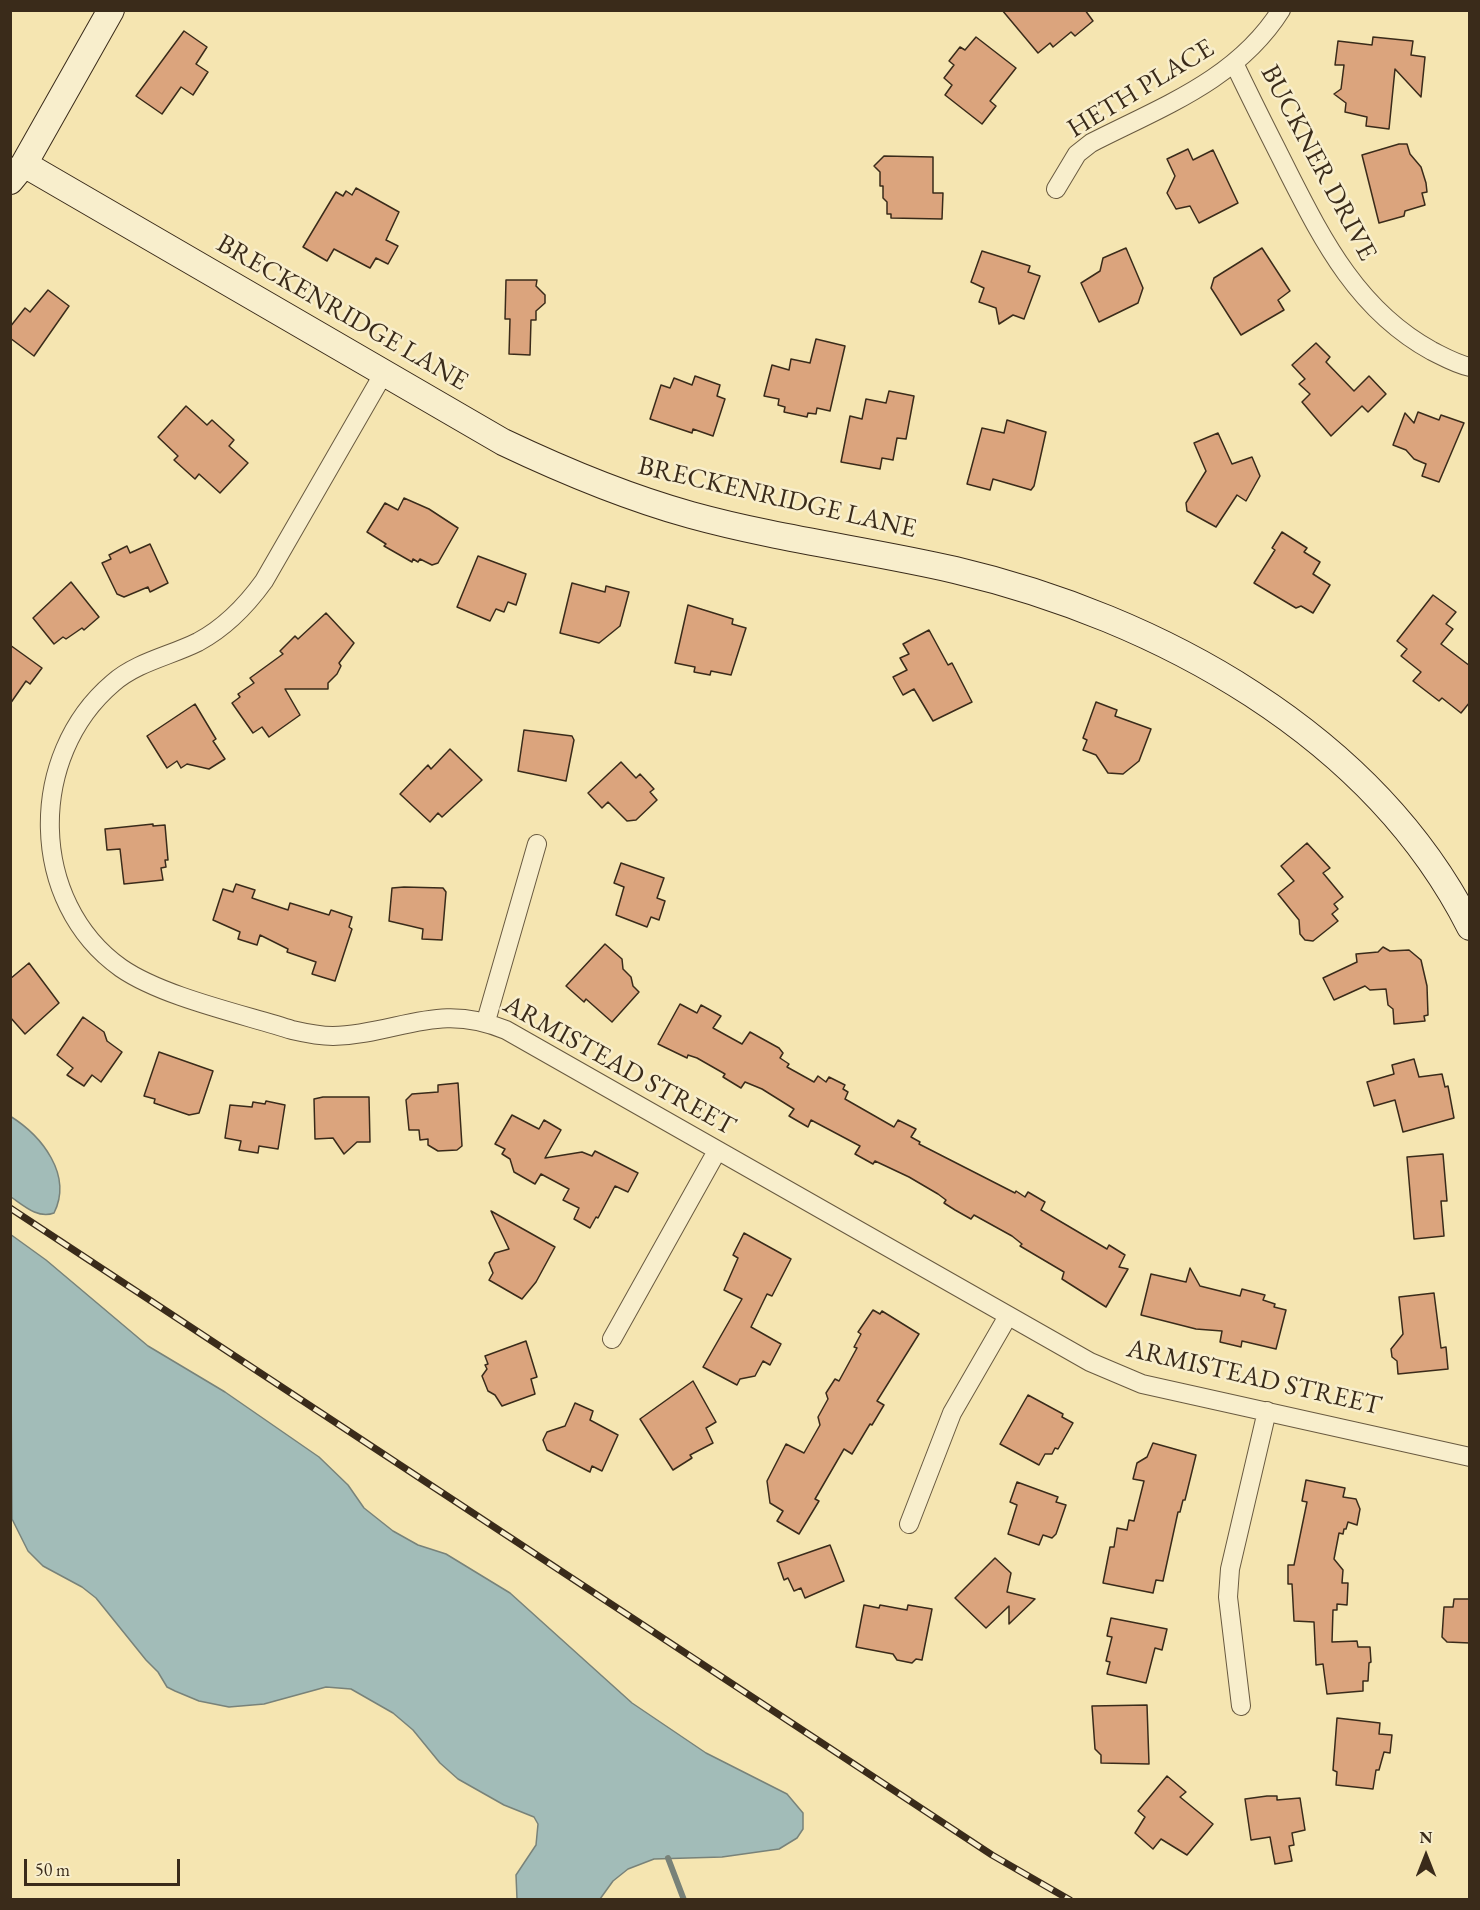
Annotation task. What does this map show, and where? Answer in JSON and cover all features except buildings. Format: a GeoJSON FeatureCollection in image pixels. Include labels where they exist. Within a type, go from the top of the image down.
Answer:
{"type":"FeatureCollection","features":[{"type":"Feature","properties":{"kind":"street","name":"HETH PLACE"},"geometry":{"type":"LineString","coordinates":[[1056,189],[1077,154],[1091,143],[1190,92],[1235,65],[1259,40],[1281,10]]}},
{"type":"Feature","properties":{"kind":"street"},"geometry":{"type":"LineString","coordinates":[[17,172],[105,12]]}},
{"type":"Feature","properties":{"kind":"street","name":"BUCKNER DRIVE"},"geometry":{"type":"LineString","coordinates":[[1235,65],[1311,216],[1336,262],[1358,292],[1385,319],[1418,343],[1458,364],[1470,367]]}},
{"type":"Feature","properties":{"kind":"street","name":"BRECKENRIDGE LANE"},"geometry":{"type":"LineString","coordinates":[[17,172],[385,371],[503,442],[573,475],[692,516],[956,570],[1015,586],[1095,614],[1194,660],[1241,687],[1306,733],[1350,771],[1394,816],[1435,871],[1470,927]]}},
{"type":"Feature","properties":{"kind":"street","name":"ARMISTEAD STREET"},"geometry":{"type":"LineString","coordinates":[[385,371],[264,581],[250,601],[215,632],[197,642],[154,658],[114,682],[81,717],[68,739],[54,782],[49,825],[51,849],[60,889],[80,926],[115,963],[162,989],[292,1030],[313,1034],[354,1034],[429,1018],[450,1017],[486,1021],[506,1030],[1008,1316],[1117,1375],[1142,1384],[1470,1457]]}},
{"type":"Feature","properties":{"kind":"street"},"geometry":{"type":"LineString","coordinates":[[486,1021],[537,844]]}},
{"type":"Feature","properties":{"kind":"street"},"geometry":{"type":"LineString","coordinates":[[612,1339],[717,1151]]}},
{"type":"Feature","properties":{"kind":"street"},"geometry":{"type":"LineString","coordinates":[[909,1524],[952,1413],[1008,1316]]}},
{"type":"Feature","properties":{"kind":"street"},"geometry":{"type":"LineString","coordinates":[[1240,1706],[1228,1597],[1230,1569],[1267,1411]]}},
{"type":"Feature","properties":{"kind":"water"},"geometry":{"type":"Polygon","coordinates":[[[10,1116],[22,1124],[43,1145],[57,1171],[60,1185],[59,1199],[54,1213],[37,1213],[11,1197],[10,1116]]]}},
{"type":"Feature","properties":{"kind":"water"},"geometry":{"type":"Polygon","coordinates":[[[10,1234],[46,1260],[148,1346],[225,1392],[319,1457],[348,1485],[364,1508],[393,1531],[418,1545],[446,1554],[510,1593],[632,1703],[706,1753],[787,1794],[803,1813],[803,1829],[797,1838],[779,1849],[722,1857],[654,1859],[628,1869],[613,1881],[600,1899],[517,1899],[516,1875],[536,1845],[538,1824],[534,1817],[504,1805],[458,1779],[440,1763],[413,1730],[393,1713],[351,1689],[326,1687],[264,1704],[229,1707],[199,1701],[167,1687],[158,1672],[96,1598],[82,1587],[43,1566],[28,1551],[12,1519],[10,1234]]]}},
{"type":"Feature","properties":{"kind":"waterway"},"geometry":{"type":"LineString","coordinates":[[668,1858],[684,1900]]}},
{"type":"Feature","properties":{"kind":"railway"},"geometry":{"type":"LineString","coordinates":[[10,1208],[992,1855],[1070,1900]]}}]}
